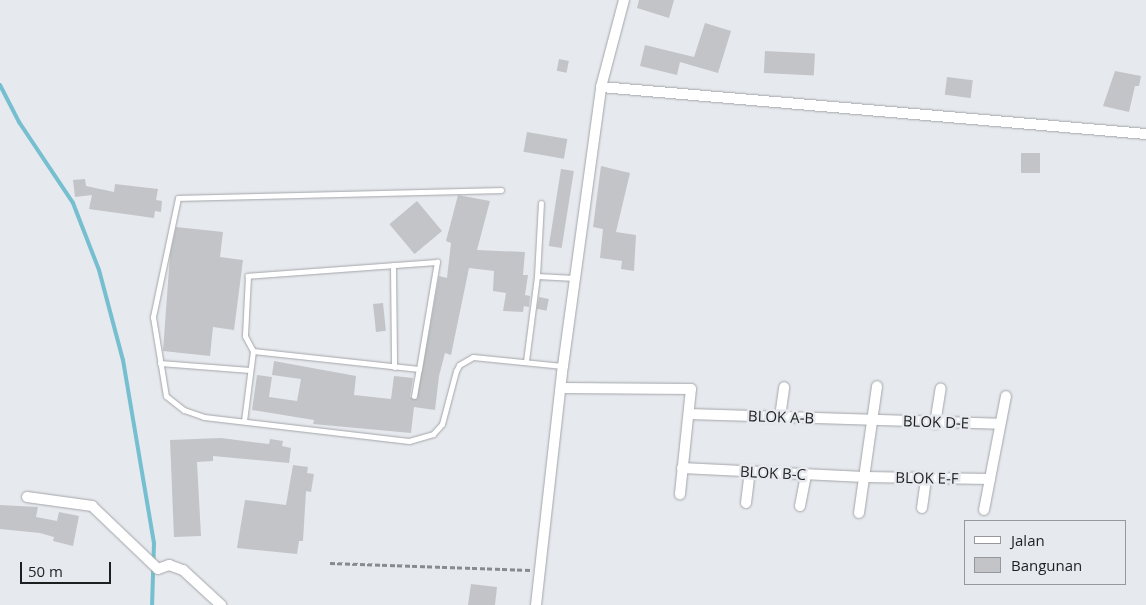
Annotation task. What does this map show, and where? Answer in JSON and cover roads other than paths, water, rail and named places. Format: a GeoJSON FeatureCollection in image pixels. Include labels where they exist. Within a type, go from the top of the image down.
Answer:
{"type":"FeatureCollection","features":[{"type":"Feature","properties":{"kind":"street"},"geometry":{"type":"LineString","coordinates":[[536,605],[574,278],[601,87],[624,0]]}},
{"type":"Feature","properties":{"kind":"street"},"geometry":{"type":"LineString","coordinates":[[601,87],[1146,134]]}},
{"type":"Feature","properties":{"kind":"street"},"geometry":{"type":"LineString","coordinates":[[859,513],[877,386]]}},
{"type":"Feature","properties":{"kind":"street"},"geometry":{"type":"LineString","coordinates":[[780,417],[784,387]]}},
{"type":"Feature","properties":{"kind":"street"},"geometry":{"type":"LineString","coordinates":[[561,388],[691,389],[680,494]]}},
{"type":"Feature","properties":{"kind":"street"},"geometry":{"type":"LineString","coordinates":[[935,424],[942,388]]}},
{"type":"Feature","properties":{"kind":"street"},"geometry":{"type":"LineString","coordinates":[[984,510],[999,424],[1006,396]]}},
{"type":"Feature","properties":{"kind":"street","name":"BLOK A-B"},"geometry":{"type":"LineString","coordinates":[[689,414],[873,419]]}},
{"type":"Feature","properties":{"kind":"street","name":"BLOK D-E"},"geometry":{"type":"LineString","coordinates":[[873,419],[935,424],[999,424]]}},
{"type":"Feature","properties":{"kind":"street","name":"BLOK B-C"},"geometry":{"type":"LineString","coordinates":[[682,468],[864,477]]}},
{"type":"Feature","properties":{"kind":"street"},"geometry":{"type":"LineString","coordinates":[[746,503],[750,472]]}},
{"type":"Feature","properties":{"kind":"street"},"geometry":{"type":"LineString","coordinates":[[800,506],[806,475]]}},
{"type":"Feature","properties":{"kind":"street","name":"BLOK E-F"},"geometry":{"type":"LineString","coordinates":[[864,477],[990,479]]}},
{"type":"Feature","properties":{"kind":"street"},"geometry":{"type":"LineString","coordinates":[[922,508],[926,478]]}},
{"type":"Feature","properties":{"kind":"street"},"geometry":{"type":"LineString","coordinates":[[28,497],[92,506],[158,569],[169,565],[183,570],[221,605]]}},
{"type":"Feature","properties":{"kind":"lane"},"geometry":{"type":"LineString","coordinates":[[502,190],[178,198],[153,317],[166,396],[184,410],[204,417],[409,441],[433,434],[442,424],[456,371],[464,361],[473,356],[563,366]]}},
{"type":"Feature","properties":{"kind":"lane"},"geometry":{"type":"LineString","coordinates":[[526,362],[537,276],[541,203]]}},
{"type":"Feature","properties":{"kind":"lane"},"geometry":{"type":"LineString","coordinates":[[244,421],[253,351],[245,336],[248,276],[437,262],[414,396]]}},
{"type":"Feature","properties":{"kind":"lane"},"geometry":{"type":"LineString","coordinates":[[393,265],[394,366]]}},
{"type":"Feature","properties":{"kind":"lane"},"geometry":{"type":"LineString","coordinates":[[537,276],[574,278]]}},
{"type":"Feature","properties":{"kind":"lane"},"geometry":{"type":"LineString","coordinates":[[253,351],[419,369]]}},
{"type":"Feature","properties":{"kind":"lane"},"geometry":{"type":"LineString","coordinates":[[160,363],[250,370]]}},
{"type":"Feature","properties":{"kind":"waterway"},"geometry":{"type":"LineString","coordinates":[[0,85],[19,122],[73,203],[99,270],[123,360],[154,543],[152,605]]}}]}
